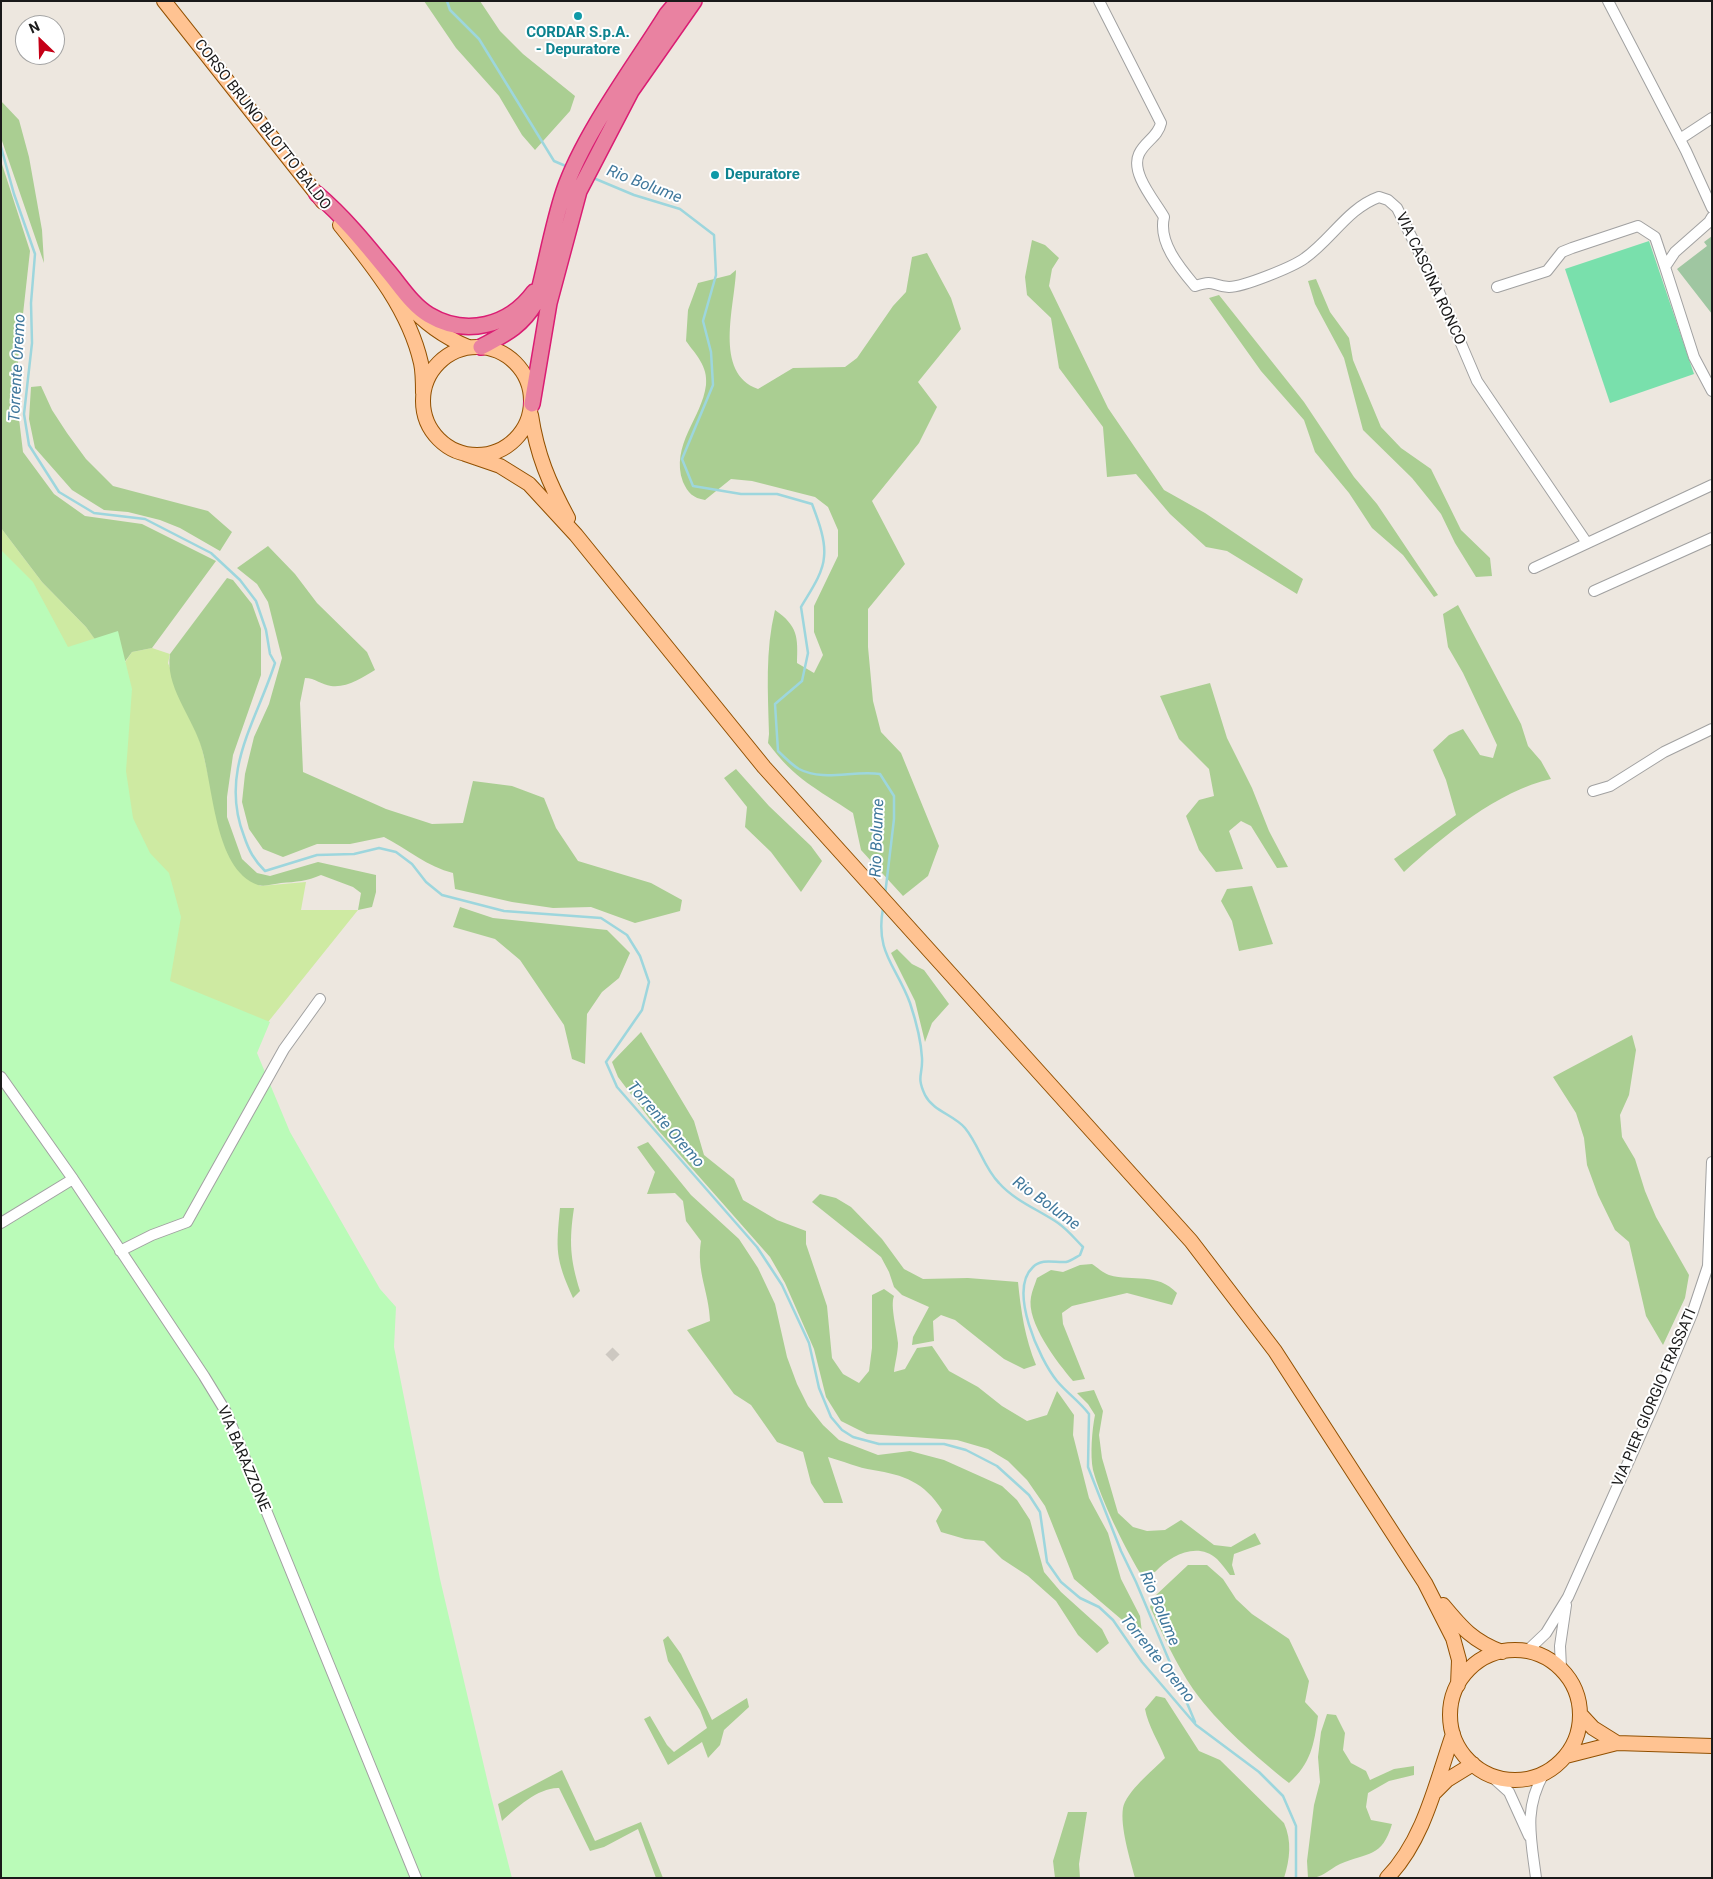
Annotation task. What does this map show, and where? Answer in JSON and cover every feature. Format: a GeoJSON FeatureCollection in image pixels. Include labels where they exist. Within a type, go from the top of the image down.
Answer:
{"type":"FeatureCollection","features":[{"type":"Feature","properties":{"kind":"highway"},"geometry":{"type":"LineString","coordinates":[[474,347],[516,328],[528,315],[536,302],[571,191],[605,111],[667,14],[678,1]]}},
{"type":"Feature","properties":{"kind":"highway"},"geometry":{"type":"LineString","coordinates":[[585,161],[631,90],[694,1]]}},
{"type":"Feature","properties":{"kind":"highway"},"geometry":{"type":"LineString","coordinates":[[531,409],[571,191]]}},
{"type":"Feature","properties":{"kind":"highway"},"geometry":{"type":"LineString","coordinates":[[317,194],[342,216],[409,297],[428,314],[452,325],[479,326],[504,319],[524,304],[542,280]]}},
{"type":"Feature","properties":{"kind":"main road","name":"CORSO BRUNO BLOTTO BALDO"},"geometry":{"type":"LineString","coordinates":[[164,1],[317,194],[390,293],[410,329],[421,364],[424,393]]}},
{"type":"Feature","properties":{"kind":"main road","name":"CORSO BRUNO BLOTTO BALDO"},"geometry":{"type":"LineString","coordinates":[[360,250],[421,320],[449,339],[474,347]]}},
{"type":"Feature","properties":{"kind":"main road"},"geometry":{"type":"LineString","coordinates":[[576,535],[546,475],[535,442],[531,390],[526,377],[518,365],[508,356],[495,349],[474,347],[455,351],[434,368],[427,380],[424,393],[426,420],[432,432],[441,442],[465,454],[500,466],[529,484],[576,535],[764,768],[1191,1241],[1275,1351],[1425,1583],[1453,1638],[1460,1660],[1458,1685],[1451,1709],[1453,1734],[1461,1751],[1473,1764],[1490,1775],[1508,1780],[1517,1780],[1544,1773],[1566,1756],[1617,1743],[1712,1746]]}},
{"type":"Feature","properties":{"kind":"main road"},"geometry":{"type":"LineString","coordinates":[[465,454],[493,453],[506,447],[517,438],[526,426],[531,409]]}},
{"type":"Feature","properties":{"kind":"main road"},"geometry":{"type":"LineString","coordinates":[[1425,1583],[1462,1629],[1480,1643],[1502,1652]]}},
{"type":"Feature","properties":{"kind":"main road"},"geometry":{"type":"LineString","coordinates":[[1458,1685],[1469,1670],[1484,1658],[1502,1652],[1527,1651],[1545,1657],[1560,1668],[1571,1682],[1578,1697],[1581,1715],[1577,1736],[1566,1756]]}},
{"type":"Feature","properties":{"kind":"main road"},"geometry":{"type":"LineString","coordinates":[[1581,1715],[1593,1728],[1617,1743]]}},
{"type":"Feature","properties":{"kind":"main road"},"geometry":{"type":"LineString","coordinates":[[1387,1878],[1401,1864],[1426,1814],[1453,1734]]}},
{"type":"Feature","properties":{"kind":"main road"},"geometry":{"type":"LineString","coordinates":[[1432,1794],[1447,1780],[1473,1764]]}},
{"type":"Feature","properties":{"kind":"street","name":"VIA CASCINA RONCO"},"geometry":{"type":"LineString","coordinates":[[1099,1],[1161,122],[1159,132],[1139,154],[1137,170],[1164,217],[1161,230],[1175,259],[1195,286],[1210,281],[1230,287],[1261,278],[1304,258],[1363,204],[1379,197],[1388,200],[1397,208],[1435,284],[1477,381],[1587,544]]}},
{"type":"Feature","properties":{"kind":"street"},"geometry":{"type":"LineString","coordinates":[[1608,1],[1680,139],[1712,208]]}},
{"type":"Feature","properties":{"kind":"street"},"geometry":{"type":"LineString","coordinates":[[1680,139],[1712,118]]}},
{"type":"Feature","properties":{"kind":"street"},"geometry":{"type":"LineString","coordinates":[[1665,267],[1675,252],[1709,222],[1712,217]]}},
{"type":"Feature","properties":{"kind":"street"},"geometry":{"type":"LineString","coordinates":[[1497,287],[1547,271],[1562,252],[1638,226],[1655,237],[1694,357],[1712,391]]}},
{"type":"Feature","properties":{"kind":"street"},"geometry":{"type":"LineString","coordinates":[[1534,568],[1712,485]]}},
{"type":"Feature","properties":{"kind":"street"},"geometry":{"type":"LineString","coordinates":[[1594,591],[1712,538]]}},
{"type":"Feature","properties":{"kind":"street"},"geometry":{"type":"LineString","coordinates":[[1592,791],[1610,786],[1664,752],[1712,729]]}},
{"type":"Feature","properties":{"kind":"street"},"geometry":{"type":"LineString","coordinates":[[120,1251],[152,1235],[187,1222],[284,1049],[320,999]]}},
{"type":"Feature","properties":{"kind":"street","name":"VIA BARAZZONE"},"geometry":{"type":"LineString","coordinates":[[1,1077],[73,1179],[226,1412],[416,1878]]}},
{"type":"Feature","properties":{"kind":"street","name":"VIA PIER GIORGIO FRASSATI"},"geometry":{"type":"LineString","coordinates":[[1527,1651],[1546,1633],[1568,1597],[1707,1282],[1712,1162]]}},
{"type":"Feature","properties":{"kind":"street"},"geometry":{"type":"LineString","coordinates":[[1,1223],[73,1179]]}},
{"type":"Feature","properties":{"kind":"street","name":"VIA PIER GIORGIO FRASSATI"},"geometry":{"type":"LineString","coordinates":[[1560,1668],[1560,1646],[1568,1597]]}},
{"type":"Feature","properties":{"kind":"street"},"geometry":{"type":"LineString","coordinates":[[1536,1878],[1531,1842],[1530,1807],[1535,1789],[1544,1773]]}},
{"type":"Feature","properties":{"kind":"street"},"geometry":{"type":"LineString","coordinates":[[1490,1775],[1509,1792],[1531,1842]]}},
{"type":"Feature","properties":{"kind":"green space"},"geometry":{"type":"Polygon","coordinates":[[[424,1],[480,1],[500,31],[523,54],[575,96],[570,111],[535,150],[522,135],[499,96],[456,48],[424,1]]]}},
{"type":"Feature","properties":{"kind":"green space"},"geometry":{"type":"Polygon","coordinates":[[[1,101],[19,120],[29,157],[42,230],[44,263],[1,138],[1,101]]]}},
{"type":"Feature","properties":{"kind":"green space"},"geometry":{"type":"Polygon","coordinates":[[[1,161],[30,251],[18,359],[17,402],[23,452],[54,494],[85,516],[142,524],[216,561],[152,648],[132,652],[118,671],[86,627],[42,582],[1,528],[1,161]]]}},
{"type":"Feature","properties":{"kind":"green space"},"geometry":{"type":"Polygon","coordinates":[[[1712,236],[1712,314],[1677,269],[1707,246],[1704,242],[1712,236]]]}},
{"type":"Feature","properties":{"kind":"green space"},"geometry":{"type":"Polygon","coordinates":[[[1032,240],[1045,245],[1059,258],[1052,269],[1049,286],[1108,408],[1164,490],[1205,513],[1303,579],[1297,594],[1227,551],[1206,547],[1170,514],[1136,474],[1107,477],[1103,427],[1059,368],[1051,318],[1027,295],[1025,277],[1032,240]]]}},
{"type":"Feature","properties":{"kind":"green space"},"geometry":{"type":"Polygon","coordinates":[[[1649,241],[1694,374],[1610,403],[1565,269],[1649,241]]]}},
{"type":"Feature","properties":{"kind":"green space"},"geometry":{"type":"Polygon","coordinates":[[[927,253],[951,298],[961,329],[918,382],[937,407],[919,443],[872,501],[905,564],[868,609],[868,647],[873,701],[881,732],[901,753],[939,846],[928,876],[903,896],[861,850],[853,813],[797,775],[768,743],[768,656],[775,610],[788,621],[795,633],[797,639],[797,663],[814,673],[823,655],[814,632],[814,606],[838,556],[838,530],[828,507],[815,497],[752,481],[731,479],[705,500],[697,498],[687,489],[680,469],[684,444],[699,409],[706,385],[703,366],[686,341],[688,310],[698,283],[730,275],[736,270],[731,319],[731,354],[735,369],[744,381],[758,389],[793,368],[845,367],[857,358],[893,306],[906,292],[912,257],[927,253]]]}},
{"type":"Feature","properties":{"kind":"green space"},"geometry":{"type":"Polygon","coordinates":[[[1316,279],[1330,312],[1349,338],[1353,360],[1381,427],[1401,448],[1431,469],[1461,530],[1490,558],[1492,576],[1476,577],[1455,543],[1441,514],[1412,478],[1363,430],[1344,358],[1315,304],[1308,281],[1316,279]]]}},
{"type":"Feature","properties":{"kind":"green space"},"geometry":{"type":"Polygon","coordinates":[[[1219,295],[1304,402],[1354,477],[1377,504],[1438,595],[1434,597],[1403,555],[1372,528],[1349,493],[1315,452],[1304,420],[1261,371],[1209,298],[1219,295]]]}},
{"type":"Feature","properties":{"kind":"green space"},"geometry":{"type":"Polygon","coordinates":[[[41,386],[52,410],[67,433],[86,459],[113,486],[208,511],[232,532],[220,551],[180,528],[160,520],[128,512],[104,510],[72,490],[35,448],[29,419],[31,387],[41,386]]]}},
{"type":"Feature","properties":{"kind":"green space"},"geometry":{"type":"Polygon","coordinates":[[[1,528],[42,582],[86,627],[119,671],[132,652],[152,648],[170,654],[168,663],[201,744],[224,844],[260,886],[306,882],[301,910],[358,910],[248,1047],[1,1065],[1,528]]]}},
{"type":"Feature","properties":{"kind":"green space"},"geometry":{"type":"Polygon","coordinates":[[[268,546],[295,574],[317,603],[367,652],[375,670],[354,682],[337,686],[305,678],[300,703],[303,772],[386,809],[432,824],[463,823],[473,781],[512,786],[544,798],[556,828],[578,861],[651,883],[682,900],[680,911],[635,923],[591,907],[553,908],[512,902],[455,889],[453,873],[426,862],[384,837],[350,844],[317,844],[283,857],[263,849],[249,829],[242,802],[245,774],[254,737],[269,704],[282,658],[268,602],[257,584],[237,568],[268,546]]]}},
{"type":"Feature","properties":{"kind":"green space"},"geometry":{"type":"Polygon","coordinates":[[[1,550],[33,582],[68,647],[118,631],[132,689],[126,771],[133,818],[150,853],[169,873],[181,917],[170,981],[270,1022],[257,1053],[290,1132],[380,1289],[396,1307],[394,1347],[440,1579],[512,1878],[1,1878],[1,550]]]}},
{"type":"Feature","properties":{"kind":"green space"},"geometry":{"type":"Polygon","coordinates":[[[227,578],[233,580],[252,604],[261,629],[261,675],[233,755],[227,797],[227,817],[242,859],[257,873],[270,876],[318,862],[376,875],[376,892],[372,907],[358,910],[361,893],[353,887],[321,875],[301,881],[260,886],[243,876],[232,862],[224,844],[217,823],[200,743],[179,699],[169,666],[170,654],[227,578]]]}},
{"type":"Feature","properties":{"kind":"green space"},"geometry":{"type":"Polygon","coordinates":[[[1458,605],[1521,724],[1528,746],[1541,761],[1551,779],[1511,793],[1472,816],[1404,872],[1394,859],[1456,815],[1446,780],[1433,750],[1449,735],[1463,729],[1480,755],[1493,758],[1497,745],[1463,673],[1448,647],[1443,614],[1458,605]]]}},
{"type":"Feature","properties":{"kind":"green space"},"geometry":{"type":"Polygon","coordinates":[[[1210,683],[1227,738],[1252,788],[1269,831],[1288,867],[1277,868],[1251,826],[1241,821],[1229,831],[1243,869],[1216,872],[1199,850],[1186,816],[1199,800],[1214,796],[1209,769],[1179,739],[1160,696],[1210,683]]]}},
{"type":"Feature","properties":{"kind":"green space"},"geometry":{"type":"Polygon","coordinates":[[[736,769],[769,806],[811,846],[822,861],[801,892],[771,852],[745,827],[747,807],[724,778],[736,769]]]}},
{"type":"Feature","properties":{"kind":"green space"},"geometry":{"type":"Polygon","coordinates":[[[1252,886],[1273,944],[1239,951],[1232,921],[1221,901],[1227,889],[1252,886]]]}},
{"type":"Feature","properties":{"kind":"green space"},"geometry":{"type":"Polygon","coordinates":[[[460,907],[493,918],[607,930],[630,953],[619,978],[602,992],[587,1014],[585,1064],[572,1059],[564,1025],[520,960],[495,939],[453,927],[460,907]]]}},
{"type":"Feature","properties":{"kind":"green space"},"geometry":{"type":"Polygon","coordinates":[[[897,949],[912,964],[924,970],[949,1004],[932,1023],[925,1042],[915,1001],[891,953],[897,949]]]}},
{"type":"Feature","properties":{"kind":"green space"},"geometry":{"type":"Polygon","coordinates":[[[641,1032],[694,1121],[704,1155],[734,1179],[743,1200],[777,1220],[806,1231],[806,1244],[827,1306],[832,1358],[843,1374],[859,1383],[869,1371],[872,1348],[872,1295],[884,1289],[894,1296],[893,1312],[898,1350],[894,1372],[905,1369],[917,1348],[932,1346],[949,1371],[978,1387],[1002,1406],[1027,1421],[1047,1415],[1057,1391],[1074,1415],[1073,1435],[1089,1498],[1108,1533],[1121,1579],[1140,1616],[1142,1633],[1128,1625],[1074,1579],[1045,1506],[1027,1480],[1008,1461],[988,1449],[957,1440],[867,1434],[841,1421],[826,1397],[814,1349],[785,1283],[770,1257],[658,1130],[618,1077],[612,1062],[641,1032]]]}},
{"type":"Feature","properties":{"kind":"green space"},"geometry":{"type":"Polygon","coordinates":[[[1632,1035],[1636,1050],[1629,1095],[1620,1115],[1622,1137],[1635,1159],[1656,1217],[1689,1275],[1685,1298],[1663,1345],[1646,1316],[1629,1242],[1615,1230],[1598,1195],[1587,1165],[1584,1138],[1576,1113],[1553,1077],[1632,1035]]]}},
{"type":"Feature","properties":{"kind":"green space"},"geometry":{"type":"Polygon","coordinates":[[[648,1142],[691,1195],[739,1239],[758,1268],[775,1304],[787,1357],[797,1384],[808,1406],[823,1425],[839,1440],[878,1455],[910,1451],[944,1460],[1002,1486],[1017,1500],[1030,1520],[1044,1572],[1061,1592],[1102,1629],[1109,1643],[1097,1653],[1078,1635],[1056,1601],[1028,1576],[1002,1559],[984,1541],[965,1539],[941,1532],[936,1521],[942,1510],[935,1500],[920,1486],[904,1477],[862,1468],[828,1457],[843,1503],[824,1503],[811,1483],[803,1452],[777,1442],[751,1405],[734,1394],[687,1330],[710,1321],[701,1272],[701,1241],[686,1221],[683,1201],[675,1193],[647,1194],[655,1172],[637,1147],[648,1142]]]}},
{"type":"Feature","properties":{"kind":"green space"},"geometry":{"type":"Polygon","coordinates":[[[820,1194],[836,1198],[851,1207],[882,1239],[904,1269],[923,1279],[968,1278],[1018,1282],[1024,1325],[1036,1365],[1024,1369],[1004,1359],[955,1320],[941,1315],[933,1321],[934,1341],[912,1345],[913,1337],[929,1307],[902,1295],[894,1287],[881,1257],[812,1202],[820,1194]]]}},
{"type":"Feature","properties":{"kind":"green space"},"geometry":{"type":"Polygon","coordinates":[[[560,1208],[574,1208],[571,1250],[580,1291],[573,1298],[558,1254],[560,1208]]]}},
{"type":"Feature","properties":{"kind":"green space"},"geometry":{"type":"Polygon","coordinates":[[[1092,1264],[1109,1275],[1161,1282],[1177,1293],[1172,1305],[1127,1293],[1072,1306],[1062,1313],[1063,1324],[1085,1379],[1073,1381],[1051,1353],[1038,1330],[1033,1318],[1031,1297],[1037,1278],[1051,1270],[1063,1272],[1080,1265],[1092,1264]]]}},
{"type":"Feature","properties":{"kind":"green space"},"geometry":{"type":"Polygon","coordinates":[[[1094,1390],[1103,1411],[1099,1435],[1102,1458],[1118,1513],[1133,1527],[1147,1531],[1165,1530],[1181,1520],[1214,1545],[1231,1547],[1255,1533],[1261,1544],[1234,1554],[1232,1565],[1235,1575],[1230,1575],[1217,1559],[1201,1551],[1193,1551],[1176,1556],[1155,1572],[1140,1573],[1101,1495],[1093,1470],[1092,1442],[1095,1415],[1088,1404],[1077,1393],[1094,1390]]]}},
{"type":"Feature","properties":{"kind":"green space"},"geometry":{"type":"Polygon","coordinates":[[[1188,1565],[1207,1565],[1223,1579],[1236,1599],[1252,1614],[1289,1639],[1309,1681],[1305,1702],[1318,1716],[1315,1736],[1307,1761],[1289,1783],[1238,1739],[1203,1702],[1181,1670],[1150,1607],[1155,1596],[1188,1565]]]}},
{"type":"Feature","properties":{"kind":"green space"},"geometry":{"type":"Polygon","coordinates":[[[668,1636],[681,1654],[712,1720],[747,1698],[749,1707],[724,1730],[720,1745],[708,1758],[702,1742],[668,1765],[644,1719],[650,1716],[667,1745],[674,1752],[707,1728],[700,1710],[668,1661],[663,1640],[668,1636]]]}},
{"type":"Feature","properties":{"kind":"green space"},"geometry":{"type":"Polygon","coordinates":[[[1156,1696],[1165,1698],[1199,1751],[1220,1760],[1284,1823],[1287,1830],[1289,1850],[1284,1878],[1135,1878],[1128,1853],[1122,1816],[1125,1802],[1134,1788],[1165,1758],[1151,1728],[1145,1709],[1156,1696]]]}},
{"type":"Feature","properties":{"kind":"green space"},"geometry":{"type":"Polygon","coordinates":[[[1327,1714],[1336,1715],[1345,1733],[1343,1750],[1351,1763],[1366,1771],[1370,1780],[1394,1769],[1414,1766],[1414,1775],[1389,1781],[1368,1793],[1366,1807],[1371,1820],[1392,1824],[1384,1843],[1379,1848],[1366,1855],[1340,1864],[1322,1875],[1308,1878],[1307,1861],[1314,1805],[1320,1782],[1318,1757],[1321,1732],[1327,1714]]]}},
{"type":"Feature","properties":{"kind":"green space"},"geometry":{"type":"Polygon","coordinates":[[[562,1770],[595,1841],[641,1822],[663,1878],[656,1878],[638,1829],[604,1847],[590,1851],[559,1788],[536,1795],[502,1821],[498,1804],[562,1770]]]}},
{"type":"Feature","properties":{"kind":"green space"},"geometry":{"type":"Polygon","coordinates":[[[1068,1812],[1087,1812],[1079,1864],[1080,1878],[1055,1878],[1053,1861],[1068,1812]]]}},
{"type":"Feature","properties":{"kind":"waterway","name":"Rio Bolume"},"geometry":{"type":"LineString","coordinates":[[447,1],[450,10],[479,39],[554,161],[568,167]]}},
{"type":"Feature","properties":{"kind":"waterway","name":"Torrente Oremo"},"geometry":{"type":"LineString","coordinates":[[1,147],[14,194],[35,254],[31,303],[32,343],[24,414],[29,445],[59,492],[94,513],[145,519],[211,553],[240,580],[256,601],[266,630],[270,654],[275,663],[243,748],[236,790],[237,813],[250,851],[258,863],[265,871],[317,855],[354,854],[379,848],[396,852],[412,864],[426,882],[442,895],[504,911],[601,918],[627,935],[640,956],[649,982],[642,1010],[606,1062],[617,1087],[757,1247],[782,1285],[809,1343],[819,1388],[831,1417],[842,1430],[853,1437],[879,1444],[944,1444],[966,1450],[997,1466],[1029,1495],[1040,1512],[1047,1562],[1061,1582],[1080,1598],[1099,1607],[1113,1620],[1142,1662],[1196,1725],[1259,1772],[1283,1796],[1296,1826],[1296,1878]]}},
{"type":"Feature","properties":{"kind":"waterway","name":"Rio Bolume"},"geometry":{"type":"LineString","coordinates":[[591,177],[634,195],[680,209],[714,235],[716,275],[703,321],[711,352],[713,385],[682,459],[693,486],[741,494],[777,494],[812,504],[823,537],[824,557],[818,577],[801,607],[808,653],[802,681],[775,704],[778,751],[796,767],[809,773],[818,775],[880,774],[894,796],[894,819],[885,895]]}},
{"type":"Feature","properties":{"kind":"waterway","name":"Rio Bolume"},"geometry":{"type":"LineString","coordinates":[[883,908],[881,923],[884,948],[910,1003],[916,1023],[921,1044],[922,1064],[920,1079],[925,1095],[933,1105],[965,1128],[989,1170],[1005,1189],[1058,1223],[1083,1247],[1080,1255],[1070,1261],[1044,1262],[1033,1267],[1026,1278],[1024,1291],[1029,1324],[1042,1357],[1050,1371],[1057,1381],[1089,1414],[1088,1467],[1121,1551],[1195,1722]]}},
{"type":"Feature","properties":{"kind":"tunnel"},"geometry":{"type":"LineString","coordinates":[[609,1351],[617,1359]]}},
{"type":"Feature","properties":{"kind":"place","name":"CORDAR S.p.A. - Depuratore"},"geometry":{"type":"Point","coordinates":[578,16]}},
{"type":"Feature","properties":{"kind":"place","name":"Depuratore"},"geometry":{"type":"Point","coordinates":[715,175]}}]}
